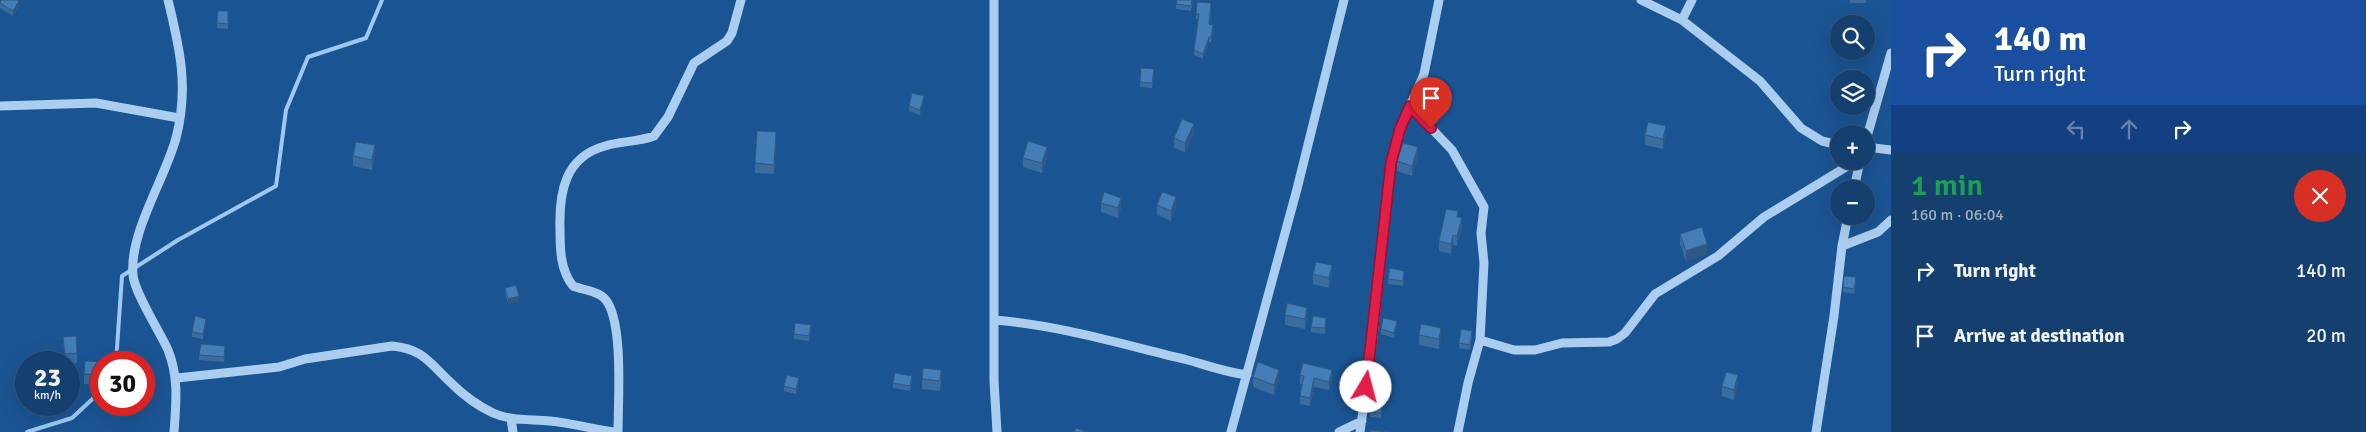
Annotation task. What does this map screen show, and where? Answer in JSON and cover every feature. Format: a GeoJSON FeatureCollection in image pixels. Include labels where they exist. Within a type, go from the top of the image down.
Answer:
{"type":"FeatureCollection","features":[{"type":"Feature","properties":{"kind":"street"},"geometry":{"type":"LineString","coordinates":[[168,0],[181,55],[184,88],[176,139],[146,211],[133,258],[133,277],[168,350],[177,378],[174,432]]}},
{"type":"Feature","properties":{"kind":"street"},"geometry":{"type":"LineString","coordinates":[[177,378],[279,367],[304,359],[392,346],[405,347],[417,351],[431,362],[450,382],[492,412],[511,419],[551,421],[616,432],[617,327],[610,307],[604,298],[573,286],[563,268],[560,197],[565,180],[575,164],[603,146],[654,136],[668,117],[694,63],[727,41],[732,32],[741,0]]}},
{"type":"Feature","properties":{"kind":"street"},"geometry":{"type":"LineString","coordinates":[[994,0],[994,380],[997,432]]}},
{"type":"Feature","properties":{"kind":"street"},"geometry":{"type":"LineString","coordinates":[[1231,432],[1297,189],[1344,0]]}},
{"type":"Feature","properties":{"kind":"street"},"geometry":{"type":"LineString","coordinates":[[1360,432],[1373,337],[1391,163],[1400,129],[1424,74],[1439,0]]}},
{"type":"Feature","properties":{"kind":"street"},"geometry":{"type":"LineString","coordinates":[[1641,0],[1682,20],[1760,81],[1801,128],[1822,141],[1830,143]]}},
{"type":"Feature","properties":{"kind":"street"},"geometry":{"type":"LineString","coordinates":[[1682,20],[1692,0]]}},
{"type":"Feature","properties":{"kind":"street"},"geometry":{"type":"LineString","coordinates":[[1872,125],[1891,53]]}},
{"type":"Feature","properties":{"kind":"street"},"geometry":{"type":"LineString","coordinates":[[0,106],[96,103],[180,118]]}},
{"type":"Feature","properties":{"kind":"street"},"geometry":{"type":"LineString","coordinates":[[1410,106],[1452,150],[1484,207],[1480,233],[1484,263],[1480,340],[1468,383],[1458,432]]}},
{"type":"Feature","properties":{"kind":"street"},"geometry":{"type":"LineString","coordinates":[[1875,148],[1891,150]]}},
{"type":"Feature","properties":{"kind":"street"},"geometry":{"type":"LineString","coordinates":[[1480,340],[1514,350],[1535,350],[1562,343],[1609,342],[1616,339],[1624,333],[1655,294],[1718,256],[1764,217],[1843,170]]}},
{"type":"Feature","properties":{"kind":"street"},"geometry":{"type":"LineString","coordinates":[[1842,246],[1878,232],[1891,220]]}},
{"type":"Feature","properties":{"kind":"street"},"geometry":{"type":"LineString","coordinates":[[1816,432],[1846,225]]}},
{"type":"Feature","properties":{"kind":"street"},"geometry":{"type":"LineString","coordinates":[[994,320],[1034,323],[1187,360],[1224,372],[1247,375]]}},
{"type":"Feature","properties":{"kind":"street"},"geometry":{"type":"LineString","coordinates":[[511,419],[513,432]]}},
{"type":"Feature","properties":{"kind":"street"},"geometry":{"type":"LineString","coordinates":[[1339,432],[1362,421]]}},
{"type":"Feature","properties":{"kind":"building"},"geometry":{"type":"Polygon","coordinates":[[[1,0],[19,1],[13,11],[0,3],[1,0]]]}},
{"type":"Feature","properties":{"kind":"building"},"geometry":{"type":"Polygon","coordinates":[[[1177,0],[1192,0],[1191,6],[1176,4],[1177,0]]]}},
{"type":"Feature","properties":{"kind":"building"},"geometry":{"type":"Polygon","coordinates":[[[1197,2],[1211,3],[1209,24],[1213,25],[1211,37],[1209,37],[1203,54],[1194,50],[1199,14],[1196,14],[1197,2]]]}},
{"type":"Feature","properties":{"kind":"building"},"geometry":{"type":"Polygon","coordinates":[[[218,11],[228,11],[228,24],[217,23],[218,11]]]}},
{"type":"Feature","properties":{"kind":"building"},"geometry":{"type":"Polygon","coordinates":[[[1141,68],[1154,69],[1152,83],[1140,82],[1141,68]]]}},
{"type":"Feature","properties":{"kind":"building"},"geometry":{"type":"Polygon","coordinates":[[[912,93],[924,96],[920,110],[909,106],[912,93]]]}},
{"type":"Feature","properties":{"kind":"building"},"geometry":{"type":"Polygon","coordinates":[[[1426,96],[1439,97],[1437,112],[1429,111],[1425,108],[1426,96]]]}},
{"type":"Feature","properties":{"kind":"building"},"geometry":{"type":"Polygon","coordinates":[[[1182,119],[1194,124],[1185,143],[1174,138],[1182,119]]]}},
{"type":"Feature","properties":{"kind":"building"},"geometry":{"type":"Polygon","coordinates":[[[1648,122],[1666,126],[1663,139],[1645,135],[1648,122]]]}},
{"type":"Feature","properties":{"kind":"building"},"geometry":{"type":"Polygon","coordinates":[[[757,131],[776,132],[774,165],[755,163],[757,131]]]}},
{"type":"Feature","properties":{"kind":"building"},"geometry":{"type":"Polygon","coordinates":[[[1028,141],[1047,147],[1042,163],[1023,158],[1028,141]]]}},
{"type":"Feature","properties":{"kind":"building"},"geometry":{"type":"Polygon","coordinates":[[[356,142],[375,145],[372,160],[353,156],[356,142]]]}},
{"type":"Feature","properties":{"kind":"building"},"geometry":{"type":"Polygon","coordinates":[[[1403,143],[1418,147],[1412,166],[1397,161],[1403,143]]]}},
{"type":"Feature","properties":{"kind":"building"},"geometry":{"type":"Polygon","coordinates":[[[1104,192],[1121,198],[1118,208],[1101,203],[1104,192]]]}},
{"type":"Feature","properties":{"kind":"building"},"geometry":{"type":"Polygon","coordinates":[[[1162,192],[1176,197],[1171,211],[1157,205],[1162,192]]]}},
{"type":"Feature","properties":{"kind":"building"},"geometry":{"type":"Polygon","coordinates":[[[1446,209],[1458,211],[1457,217],[1462,218],[1457,236],[1453,235],[1451,244],[1439,241],[1446,209]]]}},
{"type":"Feature","properties":{"kind":"building"},"geometry":{"type":"Polygon","coordinates":[[[1702,227],[1707,244],[1686,251],[1680,234],[1702,227]]]}},
{"type":"Feature","properties":{"kind":"building"},"geometry":{"type":"Polygon","coordinates":[[[1316,262],[1332,265],[1329,278],[1313,274],[1316,262]]]}},
{"type":"Feature","properties":{"kind":"building"},"geometry":{"type":"Polygon","coordinates":[[[1390,268],[1404,271],[1403,281],[1388,279],[1390,268]]]}},
{"type":"Feature","properties":{"kind":"building"},"geometry":{"type":"Polygon","coordinates":[[[1844,276],[1856,277],[1854,289],[1843,287],[1844,276]]]}},
{"type":"Feature","properties":{"kind":"building"},"geometry":{"type":"Polygon","coordinates":[[[516,285],[519,296],[508,299],[505,288],[516,285]]]}},
{"type":"Feature","properties":{"kind":"building"},"geometry":{"type":"Polygon","coordinates":[[[1287,303],[1307,308],[1305,319],[1285,315],[1287,303]]]}},
{"type":"Feature","properties":{"kind":"building"},"geometry":{"type":"Polygon","coordinates":[[[195,316],[206,319],[203,334],[192,332],[195,316]]]}},
{"type":"Feature","properties":{"kind":"building"},"geometry":{"type":"Polygon","coordinates":[[[1313,316],[1326,318],[1325,328],[1311,327],[1313,316]]]}},
{"type":"Feature","properties":{"kind":"building"},"geometry":{"type":"Polygon","coordinates":[[[1383,318],[1397,321],[1394,333],[1381,329],[1383,318]]]}},
{"type":"Feature","properties":{"kind":"building"},"geometry":{"type":"Polygon","coordinates":[[[795,323],[811,325],[809,336],[794,334],[795,323]]]}},
{"type":"Feature","properties":{"kind":"building"},"geometry":{"type":"Polygon","coordinates":[[[1421,324],[1441,328],[1439,339],[1419,335],[1421,324]]]}},
{"type":"Feature","properties":{"kind":"building"},"geometry":{"type":"Polygon","coordinates":[[[1461,329],[1472,331],[1470,345],[1459,343],[1461,329]]]}},
{"type":"Feature","properties":{"kind":"building"},"geometry":{"type":"Polygon","coordinates":[[[76,336],[77,351],[65,351],[63,337],[76,336]]]}},
{"type":"Feature","properties":{"kind":"building"},"geometry":{"type":"Polygon","coordinates":[[[201,344],[225,346],[224,357],[199,355],[201,344]]]}},
{"type":"Feature","properties":{"kind":"building"},"geometry":{"type":"Polygon","coordinates":[[[85,361],[90,361],[90,374],[84,374],[85,361]]]}},
{"type":"Feature","properties":{"kind":"building"},"geometry":{"type":"Polygon","coordinates":[[[1258,362],[1279,370],[1274,385],[1253,377],[1258,362]]]}},
{"type":"Feature","properties":{"kind":"building"},"geometry":{"type":"Polygon","coordinates":[[[1303,363],[1332,370],[1329,382],[1314,378],[1310,398],[1300,396],[1304,376],[1300,375],[1303,363]]]}},
{"type":"Feature","properties":{"kind":"building"},"geometry":{"type":"Polygon","coordinates":[[[923,368],[941,370],[940,381],[922,379],[923,368]]]}},
{"type":"Feature","properties":{"kind":"building"},"geometry":{"type":"Polygon","coordinates":[[[1726,372],[1738,375],[1734,390],[1722,386],[1726,372]]]}},
{"type":"Feature","properties":{"kind":"building"},"geometry":{"type":"Polygon","coordinates":[[[895,373],[912,376],[910,386],[893,383],[895,373]]]}},
{"type":"Feature","properties":{"kind":"building"},"geometry":{"type":"Polygon","coordinates":[[[787,375],[799,378],[796,389],[784,386],[787,375]]]}},
{"type":"Feature","properties":{"kind":"building"},"geometry":{"type":"Polygon","coordinates":[[[1372,397],[1382,398],[1381,413],[1370,412],[1372,397]]]}},
{"type":"Feature","properties":{"kind":"building"},"geometry":{"type":"Polygon","coordinates":[[[1076,428],[1087,432],[1074,432],[1076,428]]]}},
{"type":"Feature","properties":{"kind":"building"},"geometry":{"type":"Polygon","coordinates":[[[1370,430],[1389,432],[1370,432],[1370,430]]]}},
{"type":"Feature","properties":{"kind":"waterway"},"geometry":{"type":"LineString","coordinates":[[117,351],[122,276],[178,240],[276,186],[286,110],[308,57],[366,38],[382,0]]}},
{"type":"Feature","properties":{"kind":"waterway"},"geometry":{"type":"LineString","coordinates":[[27,432],[72,418],[90,401]]}},
{"type":"Feature","properties":{"kind":"route"},"geometry":{"type":"LineString","coordinates":[[1366,387],[1391,163],[1400,129],[1410,106],[1431,128]]}}]}
